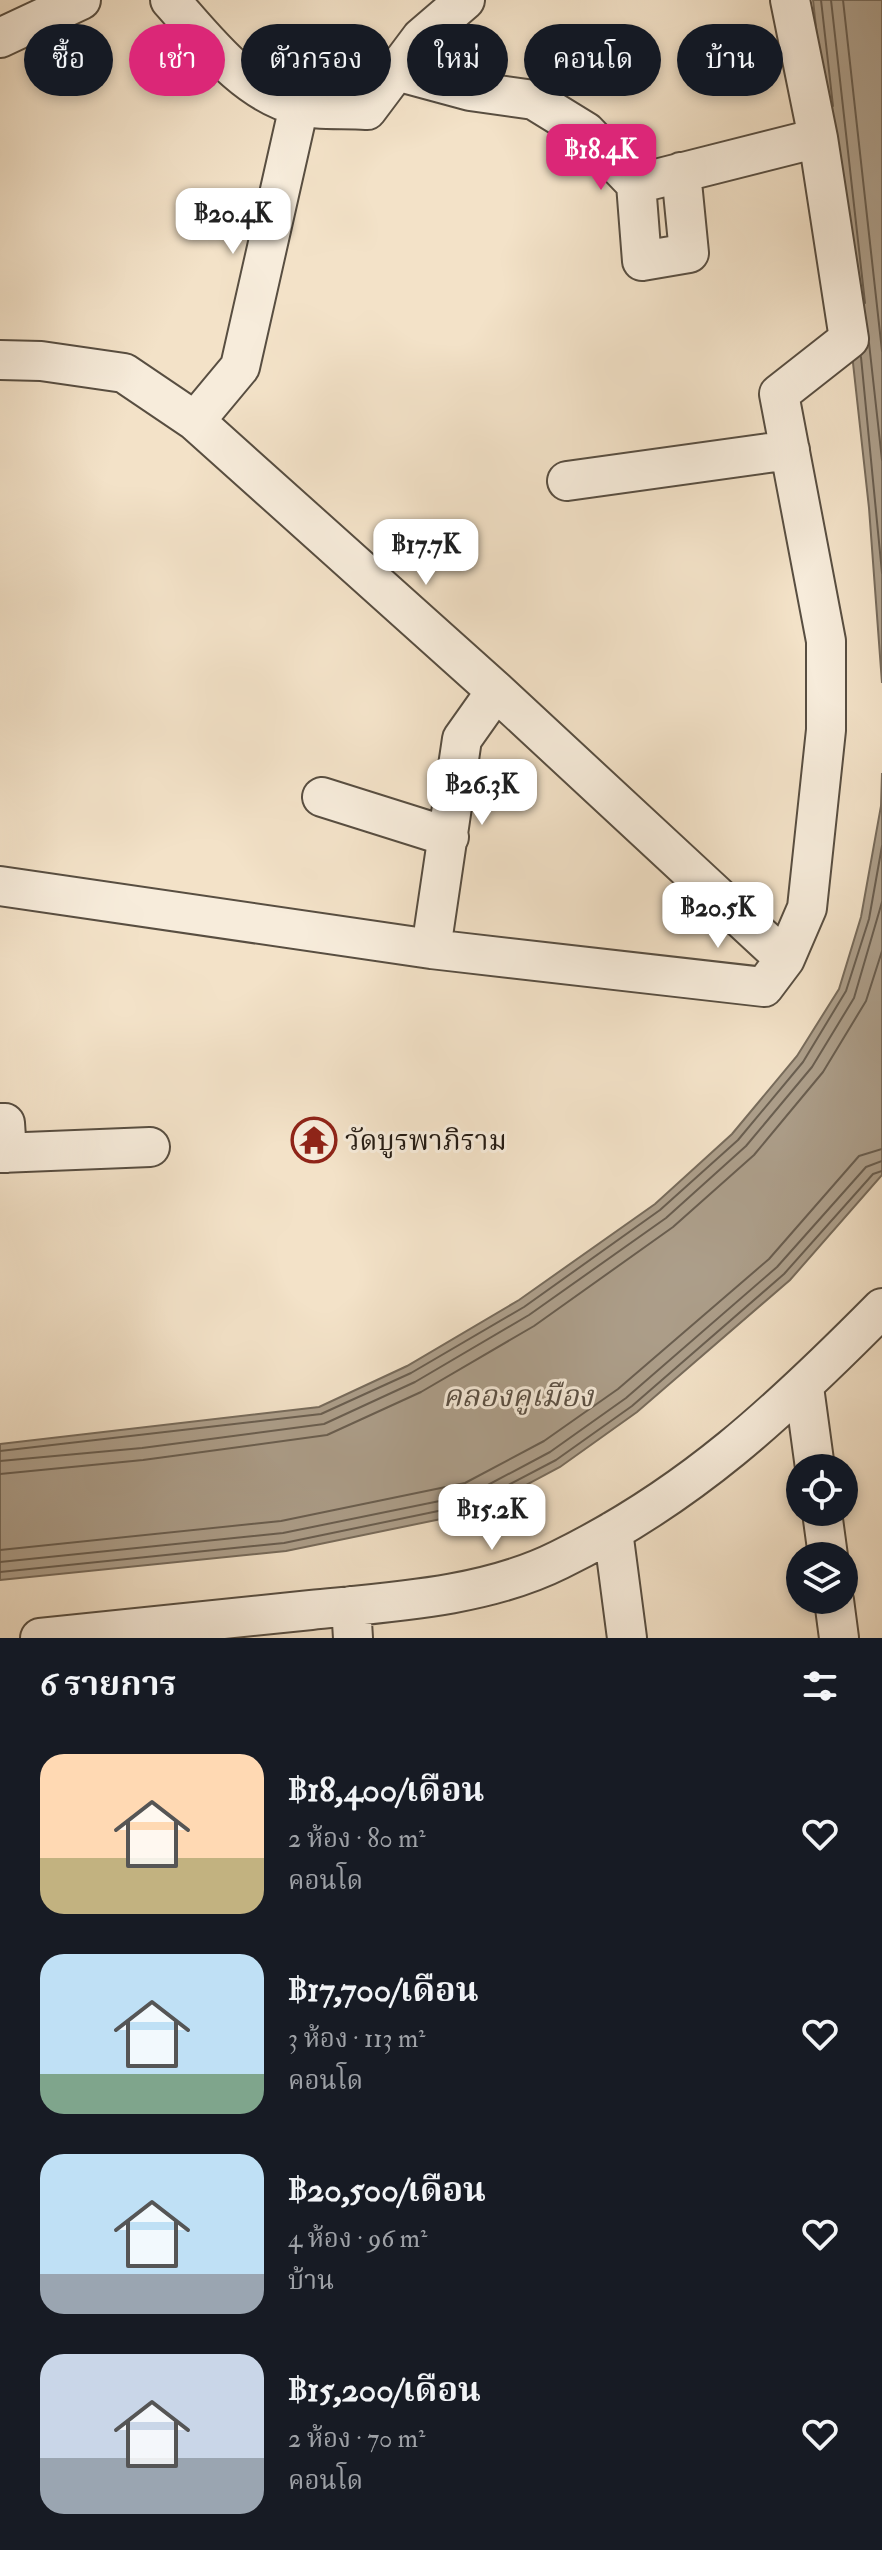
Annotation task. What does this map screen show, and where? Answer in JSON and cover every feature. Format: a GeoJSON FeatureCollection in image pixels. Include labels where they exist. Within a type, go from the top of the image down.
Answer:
{"type":"FeatureCollection","features":[{"type":"Feature","properties":{"kind":"street"},"geometry":{"type":"LineString","coordinates":[[0,38],[81,0]]}},
{"type":"Feature","properties":{"kind":"street"},"geometry":{"type":"LineString","coordinates":[[170,0],[226,62],[269,93],[299,106],[367,110],[421,38],[457,3]]}},
{"type":"Feature","properties":{"kind":"street"},"geometry":{"type":"LineString","coordinates":[[0,886],[431,949],[764,987],[785,959],[807,908],[826,730],[826,641],[779,394],[849,339],[818,138],[790,0]]}},
{"type":"Feature","properties":{"kind":"street"},"geometry":{"type":"LineString","coordinates":[[396,71],[470,91],[534,100],[586,132],[636,184],[642,261],[689,253],[681,172]]}},
{"type":"Feature","properties":{"kind":"street"},"geometry":{"type":"LineString","coordinates":[[195,421],[240,367],[299,106]]}},
{"type":"Feature","properties":{"kind":"street"},"geometry":{"type":"LineString","coordinates":[[636,184],[818,138]]}},
{"type":"Feature","properties":{"kind":"street"},"geometry":{"type":"LineString","coordinates":[[0,360],[41,361],[124,373],[195,421],[496,691],[785,959]]}},
{"type":"Feature","properties":{"kind":"street"},"geometry":{"type":"LineString","coordinates":[[567,481],[790,450]]}},
{"type":"Feature","properties":{"kind":"street"},"geometry":{"type":"LineString","coordinates":[[431,949],[462,739],[496,691]]}},
{"type":"Feature","properties":{"kind":"street"},"geometry":{"type":"LineString","coordinates":[[322,797],[449,837]]}},
{"type":"Feature","properties":{"kind":"street"},"geometry":{"type":"LineString","coordinates":[[2,1143],[150,1147]]}},
{"type":"Feature","properties":{"kind":"street"},"geometry":{"type":"LineString","coordinates":[[40,1638],[352,1622],[499,1583],[558,1561],[681,1489],[742,1443],[804,1387],[882,1308]]}},
{"type":"Feature","properties":{"kind":"street"},"geometry":{"type":"LineString","coordinates":[[804,1387],[813,1454]]}},
{"type":"Feature","properties":{"kind":"street"},"geometry":{"type":"LineString","coordinates":[[613,1531],[627,1638]]}},
{"type":"Feature","properties":{"kind":"street"},"geometry":{"type":"LineString","coordinates":[[836,1614],[839,1638]]}},
{"type":"Feature","properties":{"kind":"water"},"geometry":{"type":"Polygon","coordinates":[[[813,0],[882,0],[882,683],[869,508],[813,0]]]}},
{"type":"Feature","properties":{"kind":"water","name":"คลองคูเมือง"},"geometry":{"type":"Polygon","coordinates":[[[882,773],[882,1175],[790,1280],[637,1412],[560,1467],[475,1512],[286,1551],[0,1580],[0,1444],[319,1407],[407,1366],[519,1300],[655,1204],[732,1134],[797,1056],[839,989],[861,917],[881,806],[882,773]]]}},
{"type":"Feature","properties":{"kind":"place","name":"วัดบูรพาภิราม"},"geometry":{"type":"Point","coordinates":[314,1140]}}]}
